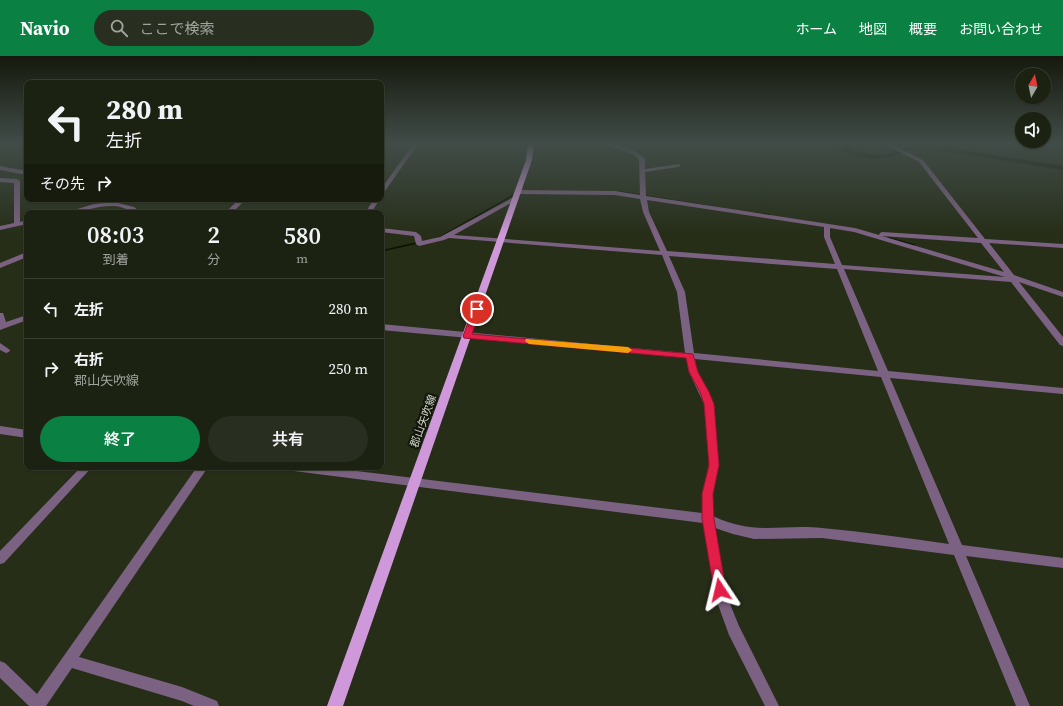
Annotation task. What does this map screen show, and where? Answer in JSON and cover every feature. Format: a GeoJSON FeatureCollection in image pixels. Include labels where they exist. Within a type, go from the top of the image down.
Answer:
{"type":"FeatureCollection","features":[{"type":"Feature","properties":{"kind":"main road","name":"郡山矢吹線"},"geometry":{"type":"LineString","coordinates":[[335,706],[524,174]]}},
{"type":"Feature","properties":{"kind":"street"},"geometry":{"type":"LineString","coordinates":[[384,189],[394,174]]}},
{"type":"Feature","properties":{"kind":"street"},"geometry":{"type":"LineString","coordinates":[[642,174],[643,197],[646,212],[681,292],[693,372],[709,404],[714,465],[707,494],[708,519],[722,599],[734,630],[772,706]]}},
{"type":"Feature","properties":{"kind":"street"},"geometry":{"type":"LineString","coordinates":[[931,174],[1014,278],[1063,343]]}},
{"type":"Feature","properties":{"kind":"street"},"geometry":{"type":"LineString","coordinates":[[0,180],[17,181],[17,224]]}},
{"type":"Feature","properties":{"kind":"street"},"geometry":{"type":"LineString","coordinates":[[384,230],[416,234],[418,236],[419,244],[439,240],[449,235],[517,195],[615,192],[868,233],[1063,246]]}},
{"type":"Feature","properties":{"kind":"street"},"geometry":{"type":"LineString","coordinates":[[231,210],[240,202]]}},
{"type":"Feature","properties":{"kind":"street"},"geometry":{"type":"LineString","coordinates":[[81,210],[108,204],[128,207],[134,210]]}},
{"type":"Feature","properties":{"kind":"street"},"geometry":{"type":"LineString","coordinates":[[0,228],[24,223]]}},
{"type":"Feature","properties":{"kind":"street"},"geometry":{"type":"LineString","coordinates":[[827,226],[827,237],[1023,706]]}},
{"type":"Feature","properties":{"kind":"street"},"geometry":{"type":"LineString","coordinates":[[868,233],[1014,278],[1063,295]]}},
{"type":"Feature","properties":{"kind":"street"},"geometry":{"type":"LineString","coordinates":[[449,235],[452,237],[841,268],[1014,278]]}},
{"type":"Feature","properties":{"kind":"street"},"geometry":{"type":"LineString","coordinates":[[0,266],[24,255]]}},
{"type":"Feature","properties":{"kind":"street"},"geometry":{"type":"LineString","coordinates":[[0,315],[2,327],[24,318]]}},
{"type":"Feature","properties":{"kind":"street"},"geometry":{"type":"LineString","coordinates":[[384,327],[1063,391]]}},
{"type":"Feature","properties":{"kind":"street"},"geometry":{"type":"LineString","coordinates":[[2,433],[24,434]]}},
{"type":"Feature","properties":{"kind":"street"},"geometry":{"type":"LineString","coordinates":[[0,559],[84,470]]}},
{"type":"Feature","properties":{"kind":"street"},"geometry":{"type":"LineString","coordinates":[[0,668],[38,706],[201,470]]}},
{"type":"Feature","properties":{"kind":"street"},"geometry":{"type":"LineString","coordinates":[[313,470],[708,519],[733,529],[749,533],[811,532],[1063,563]]}},
{"type":"Feature","properties":{"kind":"street"},"geometry":{"type":"LineString","coordinates":[[70,660],[174,692],[212,706]]}},
{"type":"Feature","properties":{"kind":"waterway"},"geometry":{"type":"LineString","coordinates":[[620,192],[714,207]]}},
{"type":"Feature","properties":{"kind":"waterway"},"geometry":{"type":"LineString","coordinates":[[439,238],[515,194]]}},
{"type":"Feature","properties":{"kind":"waterway"},"geometry":{"type":"LineString","coordinates":[[754,213],[770,215]]}},
{"type":"Feature","properties":{"kind":"waterway"},"geometry":{"type":"LineString","coordinates":[[889,238],[914,245]]}},
{"type":"Feature","properties":{"kind":"waterway"},"geometry":{"type":"LineString","coordinates":[[384,250],[417,243]]}},
{"type":"Feature","properties":{"kind":"slow traffic"},"geometry":{"type":"LineString","coordinates":[[529,341],[628,350]]}},
{"type":"Feature","properties":{"kind":"route"},"geometry":{"type":"LineString","coordinates":[[477,309],[467,336],[690,356],[693,372],[709,404],[714,468],[707,494],[708,519],[720,590]]}}]}
